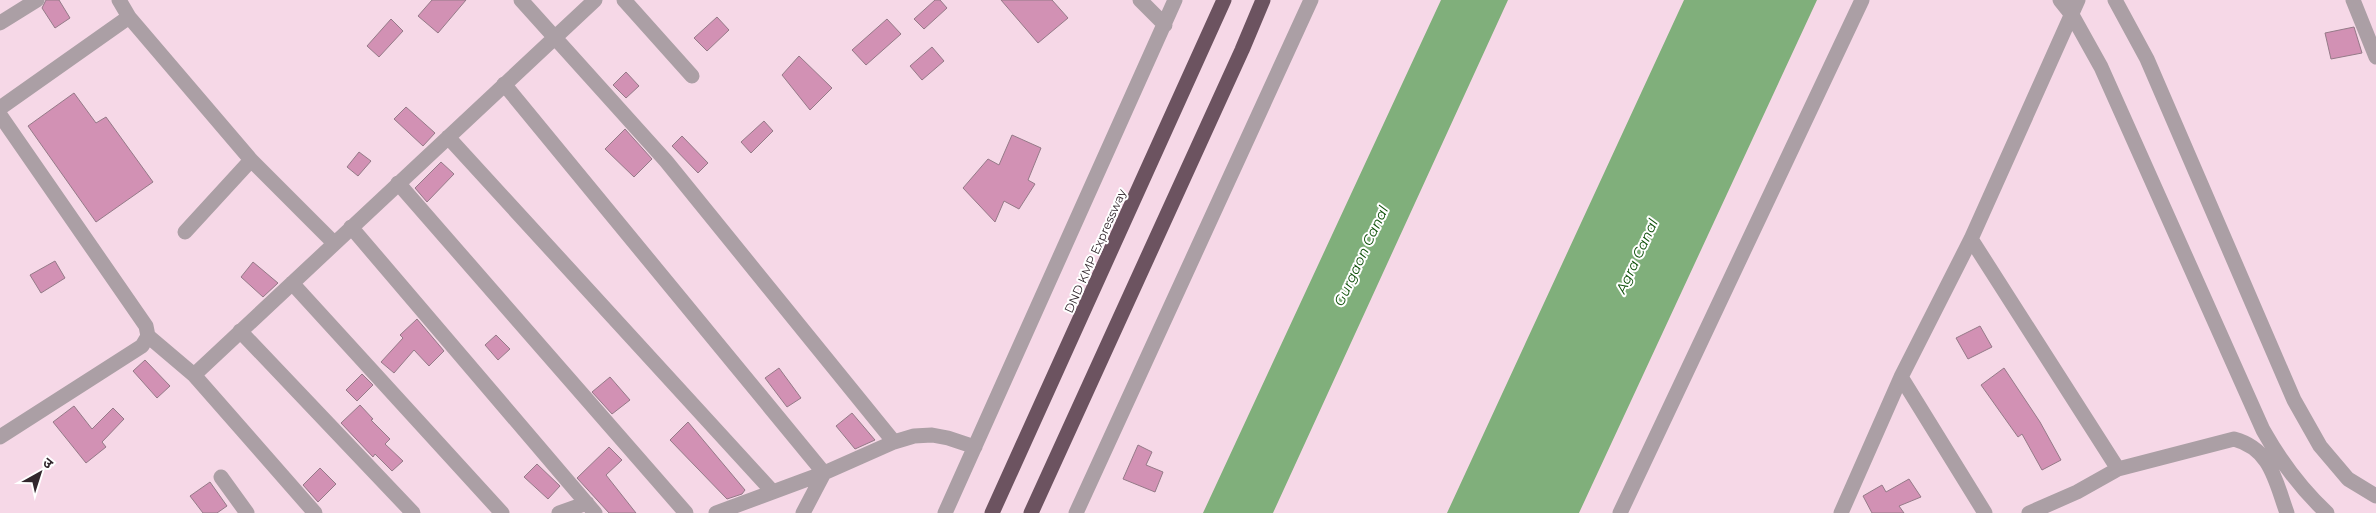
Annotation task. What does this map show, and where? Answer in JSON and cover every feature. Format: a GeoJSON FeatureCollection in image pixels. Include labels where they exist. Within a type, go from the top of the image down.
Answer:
{"type":"FeatureCollection","features":[{"type":"Feature","properties":{"kind":"highway","name":"DND KMP Expressway"},"geometry":{"type":"LineString","coordinates":[[992,513],[1224,0]]}},
{"type":"Feature","properties":{"kind":"highway"},"geometry":{"type":"LineString","coordinates":[[1031,513],[1238,59],[1263,0]]}},
{"type":"Feature","properties":{"kind":"street"},"geometry":{"type":"LineString","coordinates":[[0,23],[37,0]]}},
{"type":"Feature","properties":{"kind":"street"},"geometry":{"type":"LineString","coordinates":[[119,0],[129,17],[251,160],[334,243]]}},
{"type":"Feature","properties":{"kind":"street"},"geometry":{"type":"LineString","coordinates":[[521,0],[666,161],[894,442]]}},
{"type":"Feature","properties":{"kind":"street"},"geometry":{"type":"LineString","coordinates":[[194,375],[595,0]]}},
{"type":"Feature","properties":{"kind":"street"},"geometry":{"type":"LineString","coordinates":[[624,0],[692,76]]}},
{"type":"Feature","properties":{"kind":"street"},"geometry":{"type":"LineString","coordinates":[[1140,0],[1165,25]]}},
{"type":"Feature","properties":{"kind":"street"},"geometry":{"type":"LineString","coordinates":[[945,513],[1175,0]]}},
{"type":"Feature","properties":{"kind":"street"},"geometry":{"type":"LineString","coordinates":[[1076,513],[1311,0]]}},
{"type":"Feature","properties":{"kind":"street"},"geometry":{"type":"LineString","coordinates":[[1620,513],[1862,0]]}},
{"type":"Feature","properties":{"kind":"street"},"geometry":{"type":"LineString","coordinates":[[2060,0],[2072,15],[2101,67],[2263,430],[2280,460],[2304,492],[2328,513]]}},
{"type":"Feature","properties":{"kind":"street"},"geometry":{"type":"LineString","coordinates":[[1841,513],[1901,377],[1971,239],[2078,0]]}},
{"type":"Feature","properties":{"kind":"street"},"geometry":{"type":"LineString","coordinates":[[2115,0],[2147,59],[2294,400],[2320,446],[2348,479],[2376,496]]}},
{"type":"Feature","properties":{"kind":"street"},"geometry":{"type":"LineString","coordinates":[[2353,0],[2376,57]]}},
{"type":"Feature","properties":{"kind":"street"},"geometry":{"type":"LineString","coordinates":[[0,108],[129,17]]}},
{"type":"Feature","properties":{"kind":"street"},"geometry":{"type":"LineString","coordinates":[[504,84],[824,473]]}},
{"type":"Feature","properties":{"kind":"street"},"geometry":{"type":"LineString","coordinates":[[0,115],[146,326],[148,336],[194,375],[315,513]]}},
{"type":"Feature","properties":{"kind":"street"},"geometry":{"type":"LineString","coordinates":[[448,137],[772,491]]}},
{"type":"Feature","properties":{"kind":"street"},"geometry":{"type":"LineString","coordinates":[[185,232],[251,160]]}},
{"type":"Feature","properties":{"kind":"street"},"geometry":{"type":"LineString","coordinates":[[398,183],[686,513]]}},
{"type":"Feature","properties":{"kind":"street"},"geometry":{"type":"LineString","coordinates":[[351,227],[591,508]]}},
{"type":"Feature","properties":{"kind":"street"},"geometry":{"type":"LineString","coordinates":[[1971,239],[2118,469]]}},
{"type":"Feature","properties":{"kind":"street"},"geometry":{"type":"LineString","coordinates":[[292,283],[502,513]]}},
{"type":"Feature","properties":{"kind":"street"},"geometry":{"type":"LineString","coordinates":[[240,332],[413,513]]}},
{"type":"Feature","properties":{"kind":"street"},"geometry":{"type":"LineString","coordinates":[[0,437],[142,346],[148,336]]}},
{"type":"Feature","properties":{"kind":"street"},"geometry":{"type":"LineString","coordinates":[[1901,377],[1985,513]]}},
{"type":"Feature","properties":{"kind":"street"},"geometry":{"type":"LineString","coordinates":[[716,513],[824,473],[894,442],[914,436],[932,435],[975,447]]}},
{"type":"Feature","properties":{"kind":"street"},"geometry":{"type":"LineString","coordinates":[[2029,513],[2077,492],[2118,469],[2234,439],[2249,443],[2263,455],[2287,513]]}},
{"type":"Feature","properties":{"kind":"street"},"geometry":{"type":"LineString","coordinates":[[804,513],[824,473]]}},
{"type":"Feature","properties":{"kind":"street"},"geometry":{"type":"LineString","coordinates":[[221,477],[247,513]]}},
{"type":"Feature","properties":{"kind":"street"},"geometry":{"type":"LineString","coordinates":[[559,513],[591,508]]}},
{"type":"Feature","properties":{"kind":"water","name":"Gurgaon Canal"},"geometry":{"type":"Polygon","coordinates":[[[1441,0],[1508,0],[1273,513],[1203,513],[1441,0]]]}},
{"type":"Feature","properties":{"kind":"water","name":"Agra Canal"},"geometry":{"type":"Polygon","coordinates":[[[1684,0],[1817,0],[1579,513],[1447,513],[1684,0]]]}},
{"type":"Feature","properties":{"kind":"building"},"geometry":{"type":"Polygon","coordinates":[[[46,0],[59,0],[70,18],[55,28],[42,8],[46,0]]]}},
{"type":"Feature","properties":{"kind":"building"},"geometry":{"type":"Polygon","coordinates":[[[432,0],[466,0],[438,33],[418,16],[432,0]]]}},
{"type":"Feature","properties":{"kind":"building"},"geometry":{"type":"Polygon","coordinates":[[[935,0],[940,0],[947,8],[924,29],[914,19],[935,0]]]}},
{"type":"Feature","properties":{"kind":"building"},"geometry":{"type":"Polygon","coordinates":[[[1001,0],[1052,0],[1068,18],[1038,43],[1001,0]]]}},
{"type":"Feature","properties":{"kind":"building"},"geometry":{"type":"Polygon","coordinates":[[[717,17],[729,30],[707,51],[694,38],[717,17]]]}},
{"type":"Feature","properties":{"kind":"building"},"geometry":{"type":"Polygon","coordinates":[[[391,19],[403,31],[379,57],[367,46],[391,19]]]}},
{"type":"Feature","properties":{"kind":"building"},"geometry":{"type":"Polygon","coordinates":[[[887,19],[901,34],[866,65],[852,50],[887,19]]]}},
{"type":"Feature","properties":{"kind":"building"},"geometry":{"type":"Polygon","coordinates":[[[2354,27],[2362,53],[2331,59],[2325,33],[2354,27]]]}},
{"type":"Feature","properties":{"kind":"building"},"geometry":{"type":"Polygon","coordinates":[[[932,47],[944,61],[922,80],[910,66],[932,47]]]}},
{"type":"Feature","properties":{"kind":"building"},"geometry":{"type":"Polygon","coordinates":[[[799,56],[832,88],[810,110],[782,75],[799,56]]]}},
{"type":"Feature","properties":{"kind":"building"},"geometry":{"type":"Polygon","coordinates":[[[626,72],[639,86],[626,98],[613,85],[626,72]]]}},
{"type":"Feature","properties":{"kind":"building"},"geometry":{"type":"Polygon","coordinates":[[[74,93],[96,123],[106,117],[153,182],[96,222],[28,126],[74,93]]]}},
{"type":"Feature","properties":{"kind":"building"},"geometry":{"type":"Polygon","coordinates":[[[406,107],[435,133],[423,146],[394,119],[406,107]]]}},
{"type":"Feature","properties":{"kind":"building"},"geometry":{"type":"Polygon","coordinates":[[[764,121],[773,131],[751,153],[741,142],[764,121]]]}},
{"type":"Feature","properties":{"kind":"building"},"geometry":{"type":"Polygon","coordinates":[[[625,129],[652,159],[634,177],[605,149],[625,129]]]}},
{"type":"Feature","properties":{"kind":"building"},"geometry":{"type":"Polygon","coordinates":[[[1012,135],[1041,148],[1028,180],[1035,184],[1019,209],[1004,201],[995,222],[963,188],[988,159],[999,165],[1012,135]]]}},
{"type":"Feature","properties":{"kind":"building"},"geometry":{"type":"Polygon","coordinates":[[[682,136],[708,163],[698,173],[672,146],[682,136]]]}},
{"type":"Feature","properties":{"kind":"building"},"geometry":{"type":"Polygon","coordinates":[[[359,152],[371,161],[358,176],[347,167],[359,152]]]}},
{"type":"Feature","properties":{"kind":"building"},"geometry":{"type":"Polygon","coordinates":[[[441,162],[454,174],[427,202],[415,188],[441,162]]]}},
{"type":"Feature","properties":{"kind":"building"},"geometry":{"type":"Polygon","coordinates":[[[55,261],[65,278],[41,293],[30,275],[55,261]]]}},
{"type":"Feature","properties":{"kind":"building"},"geometry":{"type":"Polygon","coordinates":[[[253,262],[278,283],[263,297],[241,277],[253,262]]]}},
{"type":"Feature","properties":{"kind":"building"},"geometry":{"type":"Polygon","coordinates":[[[417,319],[444,351],[429,366],[414,350],[394,373],[381,362],[403,338],[400,335],[417,319]]]}},
{"type":"Feature","properties":{"kind":"building"},"geometry":{"type":"Polygon","coordinates":[[[1980,326],[1992,347],[1968,359],[1956,338],[1980,326]]]}},
{"type":"Feature","properties":{"kind":"building"},"geometry":{"type":"Polygon","coordinates":[[[496,335],[510,349],[498,360],[485,345],[496,335]]]}},
{"type":"Feature","properties":{"kind":"building"},"geometry":{"type":"Polygon","coordinates":[[[145,360],[170,386],[157,398],[133,371],[145,360]]]}},
{"type":"Feature","properties":{"kind":"building"},"geometry":{"type":"Polygon","coordinates":[[[779,368],[801,398],[787,407],[765,378],[779,368]]]}},
{"type":"Feature","properties":{"kind":"building"},"geometry":{"type":"Polygon","coordinates":[[[2004,368],[2040,422],[2061,460],[2042,470],[2022,434],[2018,437],[1981,385],[2004,368]]]}},
{"type":"Feature","properties":{"kind":"building"},"geometry":{"type":"Polygon","coordinates":[[[362,374],[373,385],[357,401],[346,390],[362,374]]]}},
{"type":"Feature","properties":{"kind":"building"},"geometry":{"type":"Polygon","coordinates":[[[610,377],[630,400],[612,414],[592,392],[610,377]]]}},
{"type":"Feature","properties":{"kind":"building"},"geometry":{"type":"Polygon","coordinates":[[[360,405],[373,419],[371,420],[390,439],[385,444],[403,461],[392,471],[375,454],[373,457],[341,423],[360,405]]]}},
{"type":"Feature","properties":{"kind":"building"},"geometry":{"type":"Polygon","coordinates":[[[74,406],[92,429],[113,408],[124,419],[102,442],[106,447],[86,463],[53,422],[74,406]]]}},
{"type":"Feature","properties":{"kind":"building"},"geometry":{"type":"Polygon","coordinates":[[[852,413],[875,440],[855,449],[836,426],[852,413]]]}},
{"type":"Feature","properties":{"kind":"building"},"geometry":{"type":"Polygon","coordinates":[[[688,422],[745,490],[742,494],[727,499],[670,440],[688,422]]]}},
{"type":"Feature","properties":{"kind":"building"},"geometry":{"type":"Polygon","coordinates":[[[1138,445],[1152,452],[1146,465],[1163,472],[1155,492],[1123,479],[1138,445]]]}},
{"type":"Feature","properties":{"kind":"building"},"geometry":{"type":"Polygon","coordinates":[[[609,447],[622,460],[606,475],[636,513],[609,513],[577,478],[609,447]]]}},
{"type":"Feature","properties":{"kind":"building"},"geometry":{"type":"Polygon","coordinates":[[[537,464],[560,486],[548,499],[524,477],[537,464]]]}},
{"type":"Feature","properties":{"kind":"building"},"geometry":{"type":"Polygon","coordinates":[[[320,468],[336,484],[318,502],[303,485],[320,468]]]}},
{"type":"Feature","properties":{"kind":"building"},"geometry":{"type":"Polygon","coordinates":[[[1909,479],[1921,497],[1899,506],[1904,513],[1872,513],[1863,496],[1882,485],[1886,492],[1909,479]]]}},
{"type":"Feature","properties":{"kind":"building"},"geometry":{"type":"Polygon","coordinates":[[[210,482],[227,506],[217,513],[203,513],[190,496],[210,482]]]}}]}
